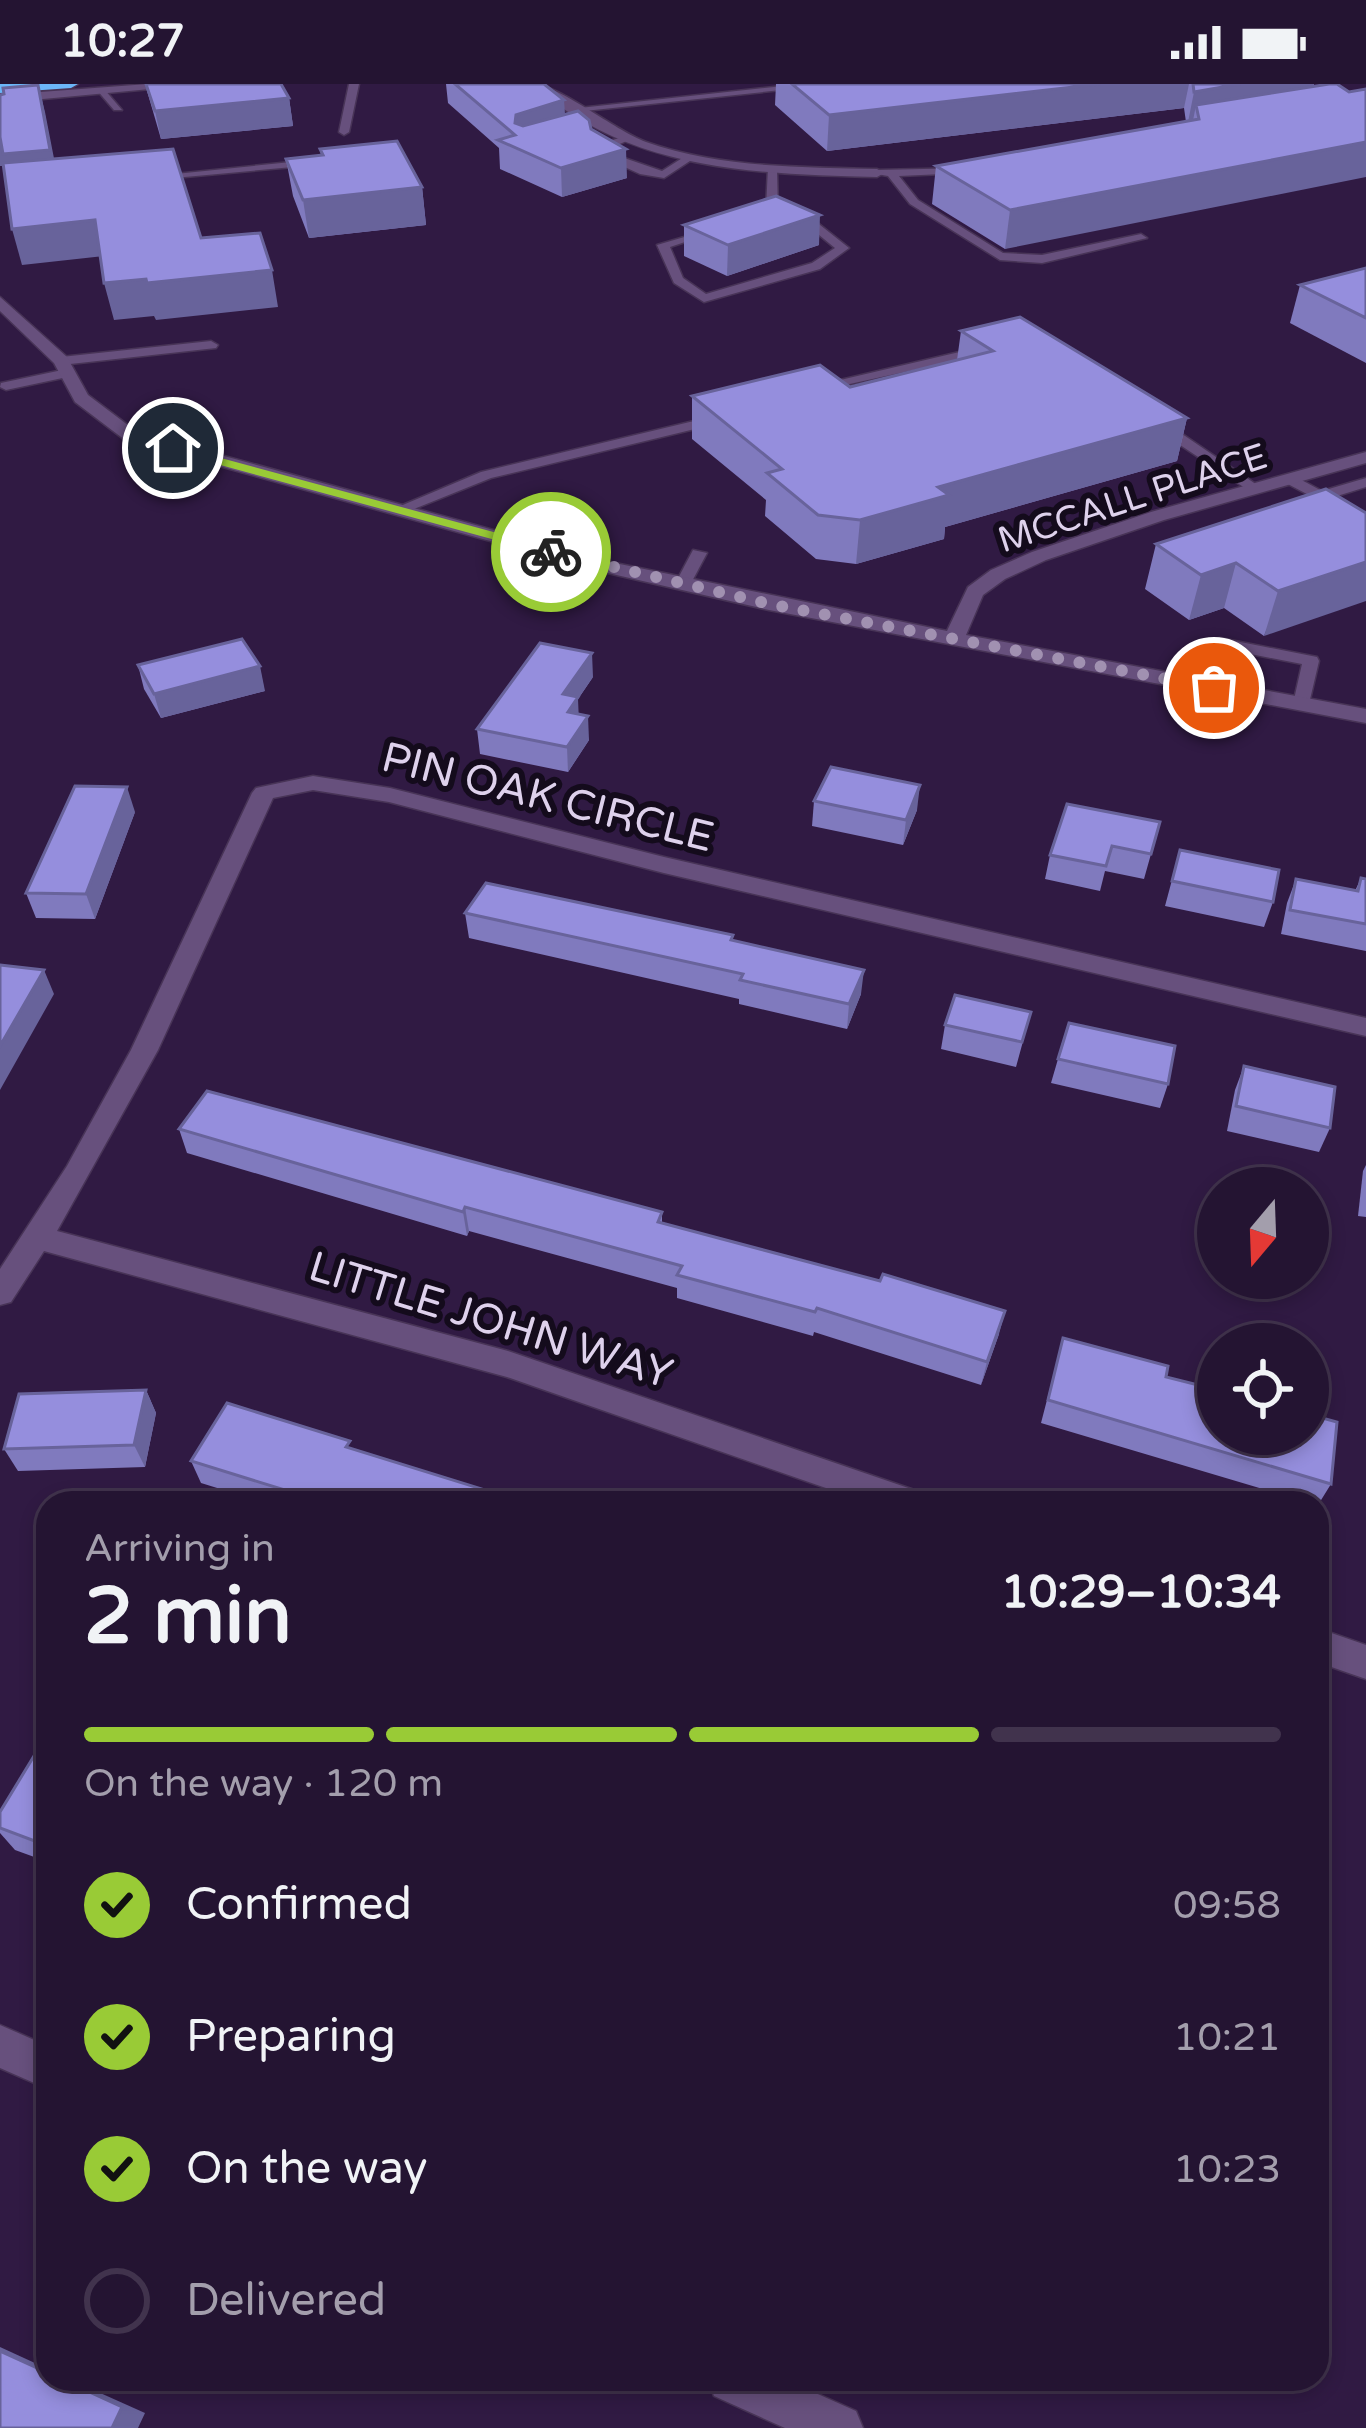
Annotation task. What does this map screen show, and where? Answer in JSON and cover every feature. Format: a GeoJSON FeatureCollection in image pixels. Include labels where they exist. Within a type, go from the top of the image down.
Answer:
{"type":"FeatureCollection","features":[{"type":"Feature","properties":{"kind":"highway"},"geometry":{"type":"LineString","coordinates":[[0,88],[52,84]]}},
{"type":"Feature","properties":{"kind":"highway"},"geometry":{"type":"LineString","coordinates":[[0,88],[71,84]]}},
{"type":"Feature","properties":{"kind":"street"},"geometry":{"type":"LineString","coordinates":[[0,99],[198,84]]}},
{"type":"Feature","properties":{"kind":"street"},"geometry":{"type":"LineString","coordinates":[[538,84],[626,139],[691,158],[772,170],[884,173]]}},
{"type":"Feature","properties":{"kind":"street"},"geometry":{"type":"LineString","coordinates":[[0,303],[64,367],[81,398],[131,436],[683,584],[953,642],[1366,716]]}},
{"type":"Feature","properties":{"kind":"street","name":"MCCALL PLACE"},"geometry":{"type":"LineString","coordinates":[[953,642],[976,590],[1008,567],[1366,457]]}},
{"type":"Feature","properties":{"kind":"street","name":"PIN OAK CIRCLE"},"geometry":{"type":"LineString","coordinates":[[0,1293],[68,1196],[172,1001],[264,793],[313,782],[389,795],[664,865],[1366,1028]]}},
{"type":"Feature","properties":{"kind":"street","name":"LITTLE JOHN WAY"},"geometry":{"type":"LineString","coordinates":[[39,1238],[508,1364],[876,1491]]}},
{"type":"Feature","properties":{"kind":"street"},"geometry":{"type":"LineString","coordinates":[[1329,1649],[1366,1662]]}},
{"type":"Feature","properties":{"kind":"street"},"geometry":{"type":"LineString","coordinates":[[0,2046],[36,2062]]}},
{"type":"Feature","properties":{"kind":"street"},"geometry":{"type":"LineString","coordinates":[[757,2391],[838,2428]]}},
{"type":"Feature","properties":{"kind":"lane"},"geometry":{"type":"LineString","coordinates":[[344,132],[354,84]]}},
{"type":"Feature","properties":{"kind":"lane"},"geometry":{"type":"LineString","coordinates":[[575,109],[833,84]]}},
{"type":"Feature","properties":{"kind":"lane"},"geometry":{"type":"LineString","coordinates":[[100,91],[118,108]]}},
{"type":"Feature","properties":{"kind":"lane"},"geometry":{"type":"LineString","coordinates":[[580,130],[599,125]]}},
{"type":"Feature","properties":{"kind":"lane"},"geometry":{"type":"LineString","coordinates":[[626,139],[599,148],[599,153],[664,175],[691,158]]}},
{"type":"Feature","properties":{"kind":"lane"},"geometry":{"type":"LineString","coordinates":[[133,179],[311,163]]}},
{"type":"Feature","properties":{"kind":"lane"},"geometry":{"type":"LineString","coordinates":[[884,173],[982,168]]}},
{"type":"Feature","properties":{"kind":"lane"},"geometry":{"type":"LineString","coordinates":[[772,170],[772,209]]}},
{"type":"Feature","properties":{"kind":"lane"},"geometry":{"type":"LineString","coordinates":[[884,173],[914,202],[1009,258],[1053,257],[1141,238]]}},
{"type":"Feature","properties":{"kind":"lane"},"geometry":{"type":"LineString","coordinates":[[728,224],[663,245],[678,280],[704,298],[816,266],[843,248],[806,219],[772,209],[750,217]]}},
{"type":"Feature","properties":{"kind":"lane"},"geometry":{"type":"LineString","coordinates":[[6,386],[64,367],[212,345]]}},
{"type":"Feature","properties":{"kind":"lane"},"geometry":{"type":"LineString","coordinates":[[795,394],[832,381],[1010,345]]}},
{"type":"Feature","properties":{"kind":"lane"},"geometry":{"type":"LineString","coordinates":[[1136,410],[1256,489]]}},
{"type":"Feature","properties":{"kind":"lane"},"geometry":{"type":"LineString","coordinates":[[398,510],[486,475],[739,413]]}},
{"type":"Feature","properties":{"kind":"lane"},"geometry":{"type":"LineString","coordinates":[[1289,479],[1366,520]]}},
{"type":"Feature","properties":{"kind":"lane"},"geometry":{"type":"LineString","coordinates":[[1321,496],[1366,482]]}},
{"type":"Feature","properties":{"kind":"lane"},"geometry":{"type":"LineString","coordinates":[[683,584],[699,553]]}},
{"type":"Feature","properties":{"kind":"lane"},"geometry":{"type":"LineString","coordinates":[[1220,643],[1311,661],[1302,704]]}},
{"type":"Feature","properties":{"kind":"building"},"geometry":{"type":"Polygon","coordinates":[[[146,84],[281,84],[289,98],[155,111],[146,84]]]}},
{"type":"Feature","properties":{"kind":"building"},"geometry":{"type":"Polygon","coordinates":[[[455,84],[544,84],[564,100],[516,115],[515,123],[523,126],[578,111],[589,120],[591,129],[626,149],[561,168],[498,140],[515,135],[455,84]]]}},
{"type":"Feature","properties":{"kind":"building"},"geometry":{"type":"Polygon","coordinates":[[[792,84],[1100,84],[829,115],[792,84]]]}},
{"type":"Feature","properties":{"kind":"building"},"geometry":{"type":"Polygon","coordinates":[[[1193,84],[1240,84],[1194,92],[1193,84]]]}},
{"type":"Feature","properties":{"kind":"building"},"geometry":{"type":"Polygon","coordinates":[[[1329,84],[1349,92],[1366,89],[1366,142],[1010,210],[936,166],[1199,119],[1196,105],[1329,84]]]}},
{"type":"Feature","properties":{"kind":"building"},"geometry":{"type":"Polygon","coordinates":[[[38,85],[50,150],[3,154],[3,88],[38,85]]]}},
{"type":"Feature","properties":{"kind":"building"},"geometry":{"type":"Polygon","coordinates":[[[397,141],[422,187],[303,200],[286,159],[323,155],[320,149],[397,141]]]}},
{"type":"Feature","properties":{"kind":"building"},"geometry":{"type":"Polygon","coordinates":[[[173,149],[201,238],[260,233],[272,270],[104,283],[95,220],[12,229],[3,163],[173,149]]]}},
{"type":"Feature","properties":{"kind":"building"},"geometry":{"type":"Polygon","coordinates":[[[776,196],[820,215],[728,245],[684,225],[776,196]]]}},
{"type":"Feature","properties":{"kind":"building"},"geometry":{"type":"Polygon","coordinates":[[[1366,268],[1366,318],[1300,285],[1366,268]]]}},
{"type":"Feature","properties":{"kind":"building"},"geometry":{"type":"Polygon","coordinates":[[[1020,317],[1187,418],[938,487],[949,495],[860,520],[818,515],[767,473],[782,469],[692,396],[820,365],[850,387],[993,351],[961,331],[1020,317]]]}},
{"type":"Feature","properties":{"kind":"building"},"geometry":{"type":"Polygon","coordinates":[[[1326,489],[1366,513],[1366,562],[1278,591],[1236,563],[1201,575],[1156,544],[1326,489]]]}},
{"type":"Feature","properties":{"kind":"building"},"geometry":{"type":"Polygon","coordinates":[[[242,639],[260,666],[154,694],[138,665],[242,639]]]}},
{"type":"Feature","properties":{"kind":"building"},"geometry":{"type":"Polygon","coordinates":[[[540,643],[592,653],[563,694],[578,697],[568,712],[588,716],[567,747],[477,729],[540,643]]]}},
{"type":"Feature","properties":{"kind":"building"},"geometry":{"type":"Polygon","coordinates":[[[831,767],[920,785],[906,820],[814,801],[831,767]]]}},
{"type":"Feature","properties":{"kind":"building"},"geometry":{"type":"Polygon","coordinates":[[[75,786],[127,787],[86,894],[26,893],[75,786]]]}},
{"type":"Feature","properties":{"kind":"building"},"geometry":{"type":"Polygon","coordinates":[[[1067,804],[1160,822],[1151,854],[1112,846],[1106,866],[1050,855],[1067,804]]]}},
{"type":"Feature","properties":{"kind":"building"},"geometry":{"type":"Polygon","coordinates":[[[1180,850],[1279,870],[1273,902],[1172,881],[1180,850]]]}},
{"type":"Feature","properties":{"kind":"building"},"geometry":{"type":"Polygon","coordinates":[[[1361,878],[1366,879],[1366,924],[1290,910],[1296,879],[1358,891],[1361,878]]]}},
{"type":"Feature","properties":{"kind":"building"},"geometry":{"type":"Polygon","coordinates":[[[486,883],[733,935],[731,940],[864,970],[849,1004],[740,980],[743,974],[465,913],[486,883]]]}},
{"type":"Feature","properties":{"kind":"building"},"geometry":{"type":"Polygon","coordinates":[[[0,965],[44,970],[0,1046],[0,965]]]}},
{"type":"Feature","properties":{"kind":"building"},"geometry":{"type":"Polygon","coordinates":[[[955,995],[1031,1012],[1022,1042],[945,1025],[955,995]]]}},
{"type":"Feature","properties":{"kind":"building"},"geometry":{"type":"Polygon","coordinates":[[[1069,1023],[1175,1046],[1168,1084],[1058,1059],[1069,1023]]]}},
{"type":"Feature","properties":{"kind":"building"},"geometry":{"type":"Polygon","coordinates":[[[1244,1066],[1335,1087],[1330,1128],[1236,1106],[1244,1066]]]}},
{"type":"Feature","properties":{"kind":"building"},"geometry":{"type":"Polygon","coordinates":[[[207,1091],[662,1212],[658,1222],[880,1281],[883,1274],[1005,1311],[987,1362],[817,1308],[815,1312],[677,1275],[682,1266],[465,1207],[463,1212],[179,1129],[207,1091]]]}},
{"type":"Feature","properties":{"kind":"building"},"geometry":{"type":"Polygon","coordinates":[[[1063,1338],[1168,1366],[1166,1377],[1197,1385],[1197,1444],[1048,1400],[1063,1338]]]}},
{"type":"Feature","properties":{"kind":"building"},"geometry":{"type":"Polygon","coordinates":[[[146,1390],[134,1445],[4,1449],[19,1394],[146,1390]]]}},
{"type":"Feature","properties":{"kind":"building"},"geometry":{"type":"Polygon","coordinates":[[[227,1403],[350,1441],[346,1447],[488,1491],[288,1491],[191,1461],[227,1403]]]}},
{"type":"Feature","properties":{"kind":"building"},"geometry":{"type":"Polygon","coordinates":[[[1329,1420],[1337,1422],[1331,1484],[1233,1455],[1329,1455],[1329,1420]]]}},
{"type":"Feature","properties":{"kind":"building"},"geometry":{"type":"Polygon","coordinates":[[[36,1753],[36,1842],[0,1828],[0,1812],[36,1753]]]}},
{"type":"Feature","properties":{"kind":"building"},"geometry":{"type":"Polygon","coordinates":[[[0,2351],[36,2368],[36,2391],[87,2391],[122,2407],[112,2428],[0,2428],[0,2351]]]}},
{"type":"Feature","properties":{"kind":"way so far"},"geometry":{"type":"LineString","coordinates":[[551,552],[953,642],[1214,688]]}},
{"type":"Feature","properties":{"kind":"route"},"geometry":{"type":"LineString","coordinates":[[173,448],[551,552]]}}]}
